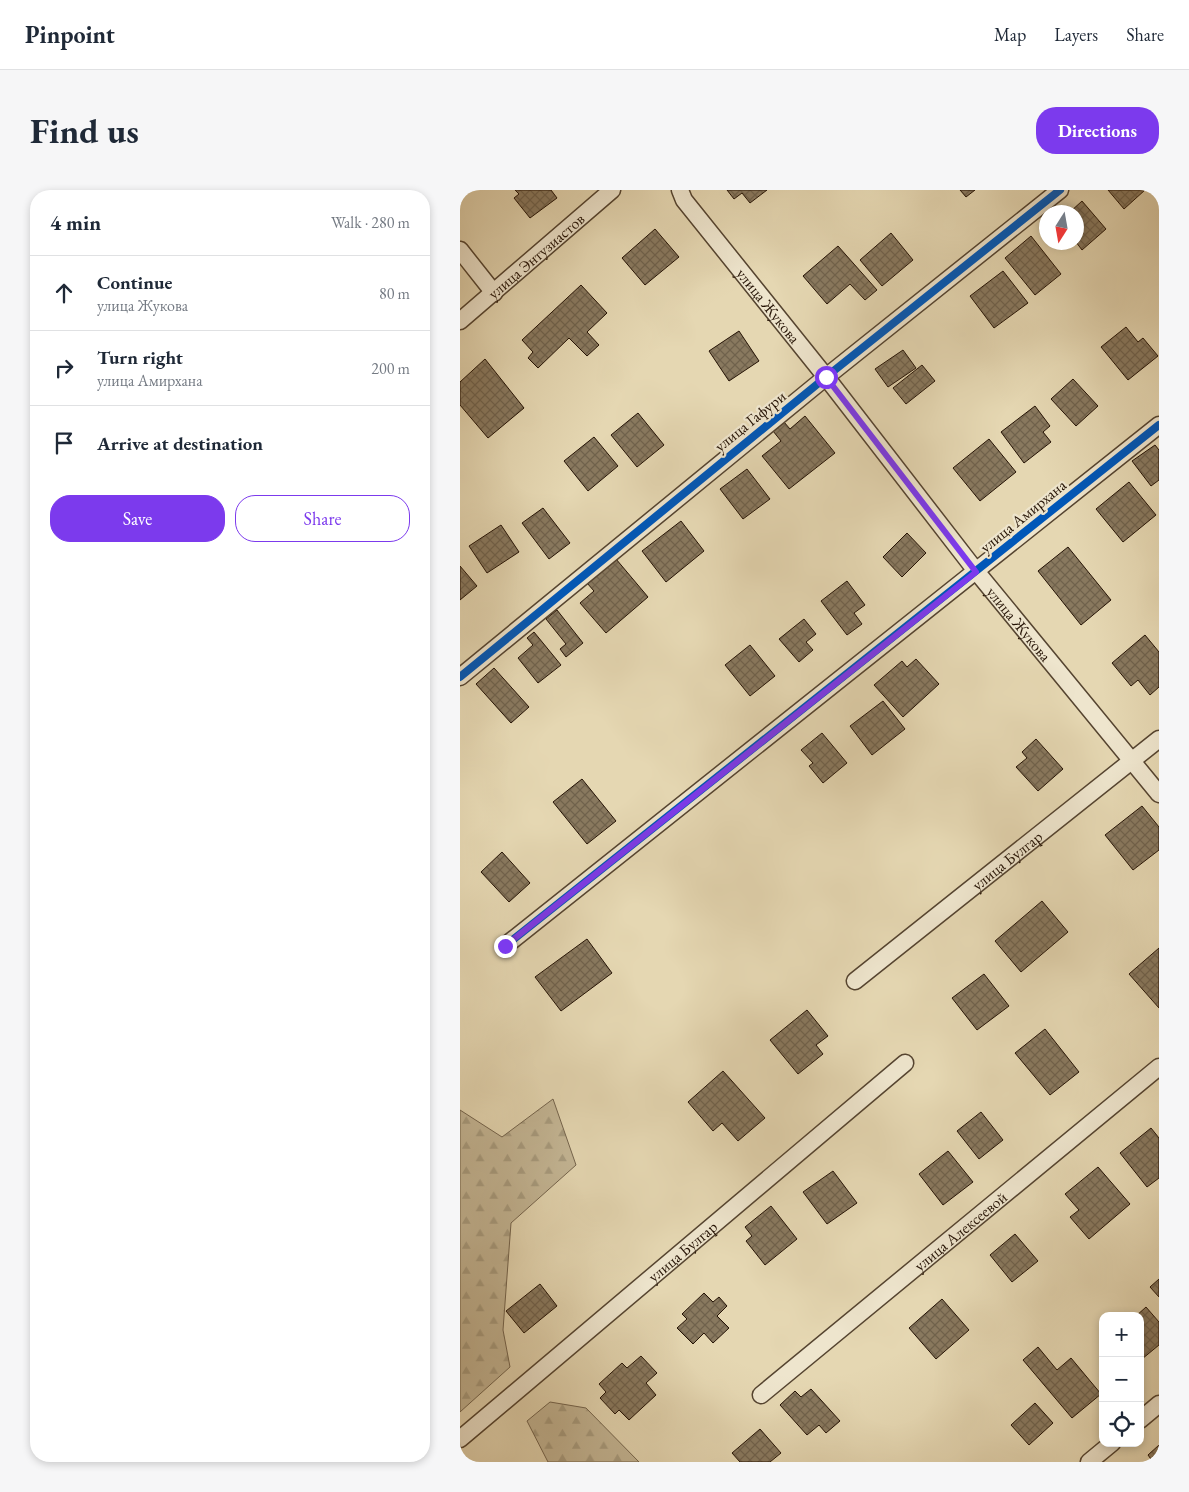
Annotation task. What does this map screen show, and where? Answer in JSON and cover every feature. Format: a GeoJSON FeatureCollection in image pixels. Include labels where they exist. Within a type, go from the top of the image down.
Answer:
{"type":"FeatureCollection","features":[{"type":"Feature","properties":{"kind":"street","name":"улица Энтузиастов"},"geometry":{"type":"LineString","coordinates":[[460,321],[612,190]]}},
{"type":"Feature","properties":{"kind":"street","name":"улица Жукова"},"geometry":{"type":"LineString","coordinates":[[680,190],[684,200],[826,377],[976,572],[1159,794]]}},
{"type":"Feature","properties":{"kind":"street","name":"улица Гафури"},"geometry":{"type":"LineString","coordinates":[[460,677],[826,377],[1060,190]]}},
{"type":"Feature","properties":{"kind":"street"},"geometry":{"type":"LineString","coordinates":[[460,250],[494,293]]}},
{"type":"Feature","properties":{"kind":"street","name":"улица Амирхана"},"geometry":{"type":"LineString","coordinates":[[505,946],[1159,425]]}},
{"type":"Feature","properties":{"kind":"street","name":"улица Булгар"},"geometry":{"type":"LineString","coordinates":[[855,982],[1159,740]]}},
{"type":"Feature","properties":{"kind":"street","name":"улица Булгар"},"geometry":{"type":"LineString","coordinates":[[460,1439],[905,1063]]}},
{"type":"Feature","properties":{"kind":"street","name":"улица Алексеевой"},"geometry":{"type":"LineString","coordinates":[[761,1395],[1159,1067]]}},
{"type":"Feature","properties":{"kind":"street"},"geometry":{"type":"LineString","coordinates":[[1144,1417],[1159,1404]]}},
{"type":"Feature","properties":{"kind":"street"},"geometry":{"type":"LineString","coordinates":[[1092,1461],[1108,1447]]}},
{"type":"Feature","properties":{"kind":"green space"},"geometry":{"type":"Polygon","coordinates":[[[553,1099],[576,1165],[511,1223],[503,1330],[510,1367],[460,1412],[460,1110],[502,1137],[553,1099]]]}},
{"type":"Feature","properties":{"kind":"green space"},"geometry":{"type":"Polygon","coordinates":[[[550,1402],[586,1408],[639,1462],[548,1462],[527,1421],[550,1402]]]}},
{"type":"Feature","properties":{"kind":"building"},"geometry":{"type":"Polygon","coordinates":[[[515,190],[551,190],[557,198],[530,218],[514,198],[519,194],[515,190]]]}},
{"type":"Feature","properties":{"kind":"building"},"geometry":{"type":"Polygon","coordinates":[[[727,190],[767,190],[750,203],[742,193],[734,199],[727,190]]]}},
{"type":"Feature","properties":{"kind":"building"},"geometry":{"type":"Polygon","coordinates":[[[960,190],[975,190],[966,197],[960,190]]]}},
{"type":"Feature","properties":{"kind":"building"},"geometry":{"type":"Polygon","coordinates":[[[1108,190],[1145,190],[1124,209],[1108,190]]]}},
{"type":"Feature","properties":{"kind":"building"},"geometry":{"type":"Polygon","coordinates":[[[1082,201],[1106,229],[1084,248],[1084,205],[1078,205],[1082,201]]]}},
{"type":"Feature","properties":{"kind":"building"},"geometry":{"type":"Polygon","coordinates":[[[655,229],[679,257],[645,285],[622,258],[655,229]]]}},
{"type":"Feature","properties":{"kind":"building"},"geometry":{"type":"Polygon","coordinates":[[[891,233],[913,260],[882,286],[860,260],[891,233]]]}},
{"type":"Feature","properties":{"kind":"building"},"geometry":{"type":"Polygon","coordinates":[[[1031,236],[1039,246],[1039,250],[1042,250],[1061,274],[1035,295],[1005,258],[1031,236]]]}},
{"type":"Feature","properties":{"kind":"building"},"geometry":{"type":"Polygon","coordinates":[[[838,246],[877,290],[865,300],[850,284],[827,304],[803,276],[838,246]]]}},
{"type":"Feature","properties":{"kind":"building"},"geometry":{"type":"Polygon","coordinates":[[[1003,271],[1028,303],[994,328],[970,296],[1003,271]]]}},
{"type":"Feature","properties":{"kind":"building"},"geometry":{"type":"Polygon","coordinates":[[[581,285],[607,313],[587,332],[599,345],[587,356],[569,338],[538,368],[528,358],[533,352],[522,340],[581,285]]]}},
{"type":"Feature","properties":{"kind":"building"},"geometry":{"type":"Polygon","coordinates":[[[1126,327],[1138,342],[1143,338],[1158,356],[1128,380],[1101,347],[1126,327]]]}},
{"type":"Feature","properties":{"kind":"building"},"geometry":{"type":"Polygon","coordinates":[[[739,331],[759,361],[729,381],[709,351],[739,331]]]}},
{"type":"Feature","properties":{"kind":"building"},"geometry":{"type":"Polygon","coordinates":[[[903,350],[916,368],[888,387],[875,369],[903,350]]]}},
{"type":"Feature","properties":{"kind":"building"},"geometry":{"type":"Polygon","coordinates":[[[485,359],[524,408],[488,438],[460,405],[460,382],[485,359]]]}},
{"type":"Feature","properties":{"kind":"building"},"geometry":{"type":"Polygon","coordinates":[[[922,365],[935,381],[906,404],[893,388],[922,365]]]}},
{"type":"Feature","properties":{"kind":"building"},"geometry":{"type":"Polygon","coordinates":[[[1073,379],[1098,406],[1076,426],[1051,399],[1073,379]]]}},
{"type":"Feature","properties":{"kind":"building"},"geometry":{"type":"Polygon","coordinates":[[[1035,406],[1050,426],[1043,432],[1051,442],[1024,463],[1001,432],[1035,406]]]}},
{"type":"Feature","properties":{"kind":"building"},"geometry":{"type":"Polygon","coordinates":[[[638,413],[664,445],[637,467],[611,435],[638,413]]]}},
{"type":"Feature","properties":{"kind":"building"},"geometry":{"type":"Polygon","coordinates":[[[805,416],[835,453],[789,489],[762,456],[781,441],[773,431],[784,422],[790,429],[805,416]]]}},
{"type":"Feature","properties":{"kind":"building"},"geometry":{"type":"Polygon","coordinates":[[[594,437],[618,466],[588,491],[564,461],[594,437]]]}},
{"type":"Feature","properties":{"kind":"building"},"geometry":{"type":"Polygon","coordinates":[[[989,439],[1016,472],[980,501],[953,468],[989,439]]]}},
{"type":"Feature","properties":{"kind":"building"},"geometry":{"type":"Polygon","coordinates":[[[1155,445],[1159,450],[1159,480],[1151,486],[1132,461],[1155,445]]]}},
{"type":"Feature","properties":{"kind":"building"},"geometry":{"type":"Polygon","coordinates":[[[747,469],[770,499],[743,519],[720,489],[747,469]]]}},
{"type":"Feature","properties":{"kind":"building"},"geometry":{"type":"Polygon","coordinates":[[[1129,482],[1156,515],[1123,542],[1096,509],[1129,482]]]}},
{"type":"Feature","properties":{"kind":"building"},"geometry":{"type":"Polygon","coordinates":[[[543,508],[570,543],[549,559],[522,523],[543,508]]]}},
{"type":"Feature","properties":{"kind":"building"},"geometry":{"type":"Polygon","coordinates":[[[681,521],[704,551],[666,582],[642,551],[681,521]]]}},
{"type":"Feature","properties":{"kind":"building"},"geometry":{"type":"Polygon","coordinates":[[[501,525],[519,552],[487,573],[469,546],[501,525]]]}},
{"type":"Feature","properties":{"kind":"building"},"geometry":{"type":"Polygon","coordinates":[[[907,533],[926,553],[902,577],[883,557],[907,533]]]}},
{"type":"Feature","properties":{"kind":"building"},"geometry":{"type":"Polygon","coordinates":[[[1068,547],[1111,600],[1081,625],[1038,571],[1068,547]]]}},
{"type":"Feature","properties":{"kind":"building"},"geometry":{"type":"Polygon","coordinates":[[[616,559],[648,597],[606,633],[580,603],[594,591],[587,583],[616,559]]]}},
{"type":"Feature","properties":{"kind":"building"},"geometry":{"type":"Polygon","coordinates":[[[460,566],[477,586],[460,600],[460,566]]]}},
{"type":"Feature","properties":{"kind":"building"},"geometry":{"type":"Polygon","coordinates":[[[847,581],[865,605],[854,613],[862,624],[847,635],[821,601],[847,581]]]}},
{"type":"Feature","properties":{"kind":"building"},"geometry":{"type":"Polygon","coordinates":[[[557,610],[583,643],[566,657],[560,649],[566,644],[546,619],[557,610]]]}},
{"type":"Feature","properties":{"kind":"building"},"geometry":{"type":"Polygon","coordinates":[[[804,619],[816,634],[806,642],[813,650],[799,662],[779,639],[804,619]]]}},
{"type":"Feature","properties":{"kind":"building"},"geometry":{"type":"Polygon","coordinates":[[[534,632],[561,665],[538,683],[518,658],[533,645],[527,638],[534,632]]]}},
{"type":"Feature","properties":{"kind":"building"},"geometry":{"type":"Polygon","coordinates":[[[1145,635],[1159,652],[1159,687],[1150,695],[1138,680],[1131,686],[1112,663],[1145,635]]]}},
{"type":"Feature","properties":{"kind":"building"},"geometry":{"type":"Polygon","coordinates":[[[750,645],[775,676],[750,696],[725,665],[750,645]]]}},
{"type":"Feature","properties":{"kind":"building"},"geometry":{"type":"Polygon","coordinates":[[[916,659],[939,684],[903,717],[874,685],[902,661],[907,667],[916,659]]]}},
{"type":"Feature","properties":{"kind":"building"},"geometry":{"type":"Polygon","coordinates":[[[494,668],[529,707],[511,723],[476,684],[494,668]]]}},
{"type":"Feature","properties":{"kind":"building"},"geometry":{"type":"Polygon","coordinates":[[[883,701],[905,729],[872,755],[850,726],[883,701]]]}},
{"type":"Feature","properties":{"kind":"building"},"geometry":{"type":"Polygon","coordinates":[[[822,733],[847,763],[823,783],[809,766],[813,763],[801,750],[822,733]]]}},
{"type":"Feature","properties":{"kind":"building"},"geometry":{"type":"Polygon","coordinates":[[[1036,739],[1063,769],[1038,791],[1016,767],[1027,758],[1022,752],[1036,739]]]}},
{"type":"Feature","properties":{"kind":"building"},"geometry":{"type":"Polygon","coordinates":[[[582,779],[616,821],[587,844],[553,802],[582,779]]]}},
{"type":"Feature","properties":{"kind":"building"},"geometry":{"type":"Polygon","coordinates":[[[1142,806],[1159,827],[1159,850],[1133,870],[1105,835],[1142,806]]]}},
{"type":"Feature","properties":{"kind":"building"},"geometry":{"type":"Polygon","coordinates":[[[502,852],[530,883],[509,902],[481,872],[502,852]]]}},
{"type":"Feature","properties":{"kind":"building"},"geometry":{"type":"Polygon","coordinates":[[[1042,901],[1068,932],[1021,972],[995,941],[1042,901]]]}},
{"type":"Feature","properties":{"kind":"building"},"geometry":{"type":"Polygon","coordinates":[[[587,939],[612,973],[561,1011],[535,977],[587,939]]]}},
{"type":"Feature","properties":{"kind":"building"},"geometry":{"type":"Polygon","coordinates":[[[1159,948],[1159,1008],[1129,974],[1159,948]]]}},
{"type":"Feature","properties":{"kind":"building"},"geometry":{"type":"Polygon","coordinates":[[[984,974],[1009,1006],[977,1030],[952,998],[984,974]]]}},
{"type":"Feature","properties":{"kind":"building"},"geometry":{"type":"Polygon","coordinates":[[[807,1010],[828,1036],[816,1045],[823,1054],[798,1074],[770,1040],[807,1010]]]}},
{"type":"Feature","properties":{"kind":"building"},"geometry":{"type":"Polygon","coordinates":[[[1045,1029],[1079,1072],[1050,1095],[1015,1053],[1045,1029]]]}},
{"type":"Feature","properties":{"kind":"building"},"geometry":{"type":"Polygon","coordinates":[[[723,1071],[765,1118],[738,1141],[722,1123],[713,1131],[688,1102],[723,1071]]]}},
{"type":"Feature","properties":{"kind":"building"},"geometry":{"type":"Polygon","coordinates":[[[981,1112],[1003,1140],[979,1159],[957,1131],[981,1112]]]}},
{"type":"Feature","properties":{"kind":"building"},"geometry":{"type":"Polygon","coordinates":[[[1151,1128],[1159,1138],[1159,1178],[1147,1187],[1120,1153],[1151,1128]]]}},
{"type":"Feature","properties":{"kind":"building"},"geometry":{"type":"Polygon","coordinates":[[[948,1151],[973,1182],[943,1205],[919,1174],[948,1151]]]}},
{"type":"Feature","properties":{"kind":"building"},"geometry":{"type":"Polygon","coordinates":[[[1098,1167],[1130,1204],[1089,1239],[1070,1217],[1079,1210],[1065,1194],[1098,1167]]]}},
{"type":"Feature","properties":{"kind":"building"},"geometry":{"type":"Polygon","coordinates":[[[833,1171],[857,1203],[827,1224],[803,1192],[833,1171]]]}},
{"type":"Feature","properties":{"kind":"building"},"geometry":{"type":"Polygon","coordinates":[[[771,1206],[797,1239],[765,1265],[746,1241],[752,1236],[745,1227],[771,1206]]]}},
{"type":"Feature","properties":{"kind":"building"},"geometry":{"type":"Polygon","coordinates":[[[1015,1234],[1038,1261],[1012,1282],[990,1255],[1015,1234]]]}},
{"type":"Feature","properties":{"kind":"building"},"geometry":{"type":"Polygon","coordinates":[[[1159,1279],[1159,1297],[1150,1287],[1159,1279]]]}},
{"type":"Feature","properties":{"kind":"building"},"geometry":{"type":"Polygon","coordinates":[[[540,1284],[557,1306],[524,1333],[506,1311],[540,1284]]]}},
{"type":"Feature","properties":{"kind":"building"},"geometry":{"type":"Polygon","coordinates":[[[704,1293],[713,1302],[719,1297],[727,1306],[717,1316],[729,1328],[713,1343],[704,1333],[693,1344],[677,1328],[687,1319],[682,1314],[704,1293]]]}},
{"type":"Feature","properties":{"kind":"building"},"geometry":{"type":"Polygon","coordinates":[[[942,1299],[969,1330],[936,1359],[909,1328],[942,1299]]]}},
{"type":"Feature","properties":{"kind":"building"},"geometry":{"type":"Polygon","coordinates":[[[1146,1307],[1159,1322],[1159,1345],[1144,1357],[1144,1312],[1140,1312],[1146,1307]]]}},
{"type":"Feature","properties":{"kind":"building"},"geometry":{"type":"Polygon","coordinates":[[[1038,1347],[1057,1370],[1071,1358],[1099,1392],[1099,1396],[1072,1418],[1023,1360],[1038,1347]]]}},
{"type":"Feature","properties":{"kind":"building"},"geometry":{"type":"Polygon","coordinates":[[[641,1356],[657,1373],[646,1383],[656,1395],[629,1420],[619,1410],[615,1414],[600,1398],[606,1392],[599,1384],[622,1363],[627,1368],[641,1356]]]}},
{"type":"Feature","properties":{"kind":"building"},"geometry":{"type":"Polygon","coordinates":[[[811,1389],[840,1421],[826,1433],[819,1425],[807,1435],[780,1405],[795,1391],[801,1397],[811,1389]]]}},
{"type":"Feature","properties":{"kind":"building"},"geometry":{"type":"Polygon","coordinates":[[[1035,1403],[1053,1423],[1029,1445],[1011,1425],[1035,1403]]]}},
{"type":"Feature","properties":{"kind":"building"},"geometry":{"type":"Polygon","coordinates":[[[760,1429],[781,1453],[770,1462],[740,1462],[732,1453],[760,1429]]]}},
{"type":"Feature","properties":{"kind":"building"},"geometry":{"type":"Polygon","coordinates":[[[1159,1445],[1159,1462],[1153,1462],[1148,1455],[1159,1445]]]}},
{"type":"Feature","properties":{"kind":"cycle path"},"geometry":{"type":"LineString","coordinates":[[460,677],[826,377],[1060,190]]}},
{"type":"Feature","properties":{"kind":"cycle path"},"geometry":{"type":"LineString","coordinates":[[505,946],[1159,425]]}},
{"type":"Feature","properties":{"kind":"route"},"geometry":{"type":"LineString","coordinates":[[505,946],[976,572],[826,377]]}}]}
